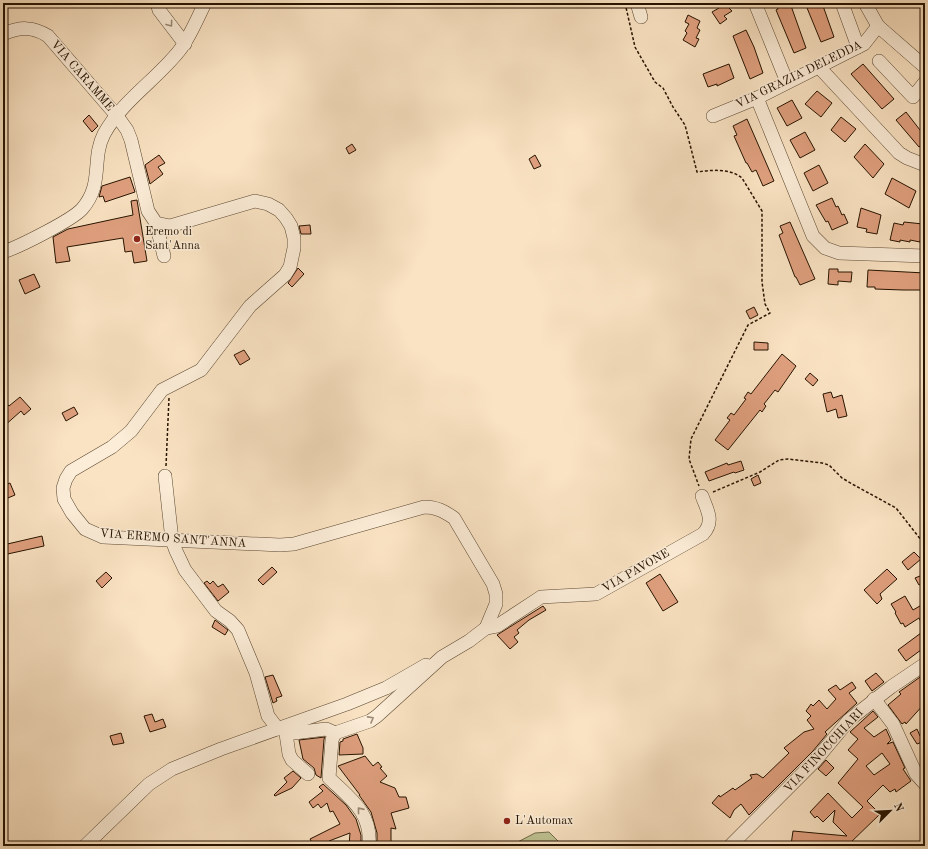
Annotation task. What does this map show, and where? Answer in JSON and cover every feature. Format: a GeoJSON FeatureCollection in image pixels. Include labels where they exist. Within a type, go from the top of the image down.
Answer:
{"type":"FeatureCollection","features":[{"type":"Feature","properties":{"kind":"street"},"geometry":{"type":"LineString","coordinates":[[157,3],[159,10],[184,44]]}},
{"type":"Feature","properties":{"kind":"street"},"geometry":{"type":"LineString","coordinates":[[3,252],[17,248],[81,210],[95,186],[101,141],[117,116],[184,44],[205,3]]}},
{"type":"Feature","properties":{"kind":"street"},"geometry":{"type":"LineString","coordinates":[[637,3],[640,17]]}},
{"type":"Feature","properties":{"kind":"street"},"geometry":{"type":"LineString","coordinates":[[755,3],[787,82]]}},
{"type":"Feature","properties":{"kind":"street"},"geometry":{"type":"LineString","coordinates":[[842,3],[858,47]]}},
{"type":"Feature","properties":{"kind":"street"},"geometry":{"type":"LineString","coordinates":[[865,3],[878,26],[925,67]]}},
{"type":"Feature","properties":{"kind":"street","name":"VIA GRAZIA DELEDDA"},"geometry":{"type":"LineString","coordinates":[[713,116],[757,98],[864,44],[878,26]]}},
{"type":"Feature","properties":{"kind":"street","name":"VIA CARAMME"},"geometry":{"type":"LineString","coordinates":[[3,34],[27,27],[38,30],[48,36],[117,116]]}},
{"type":"Feature","properties":{"kind":"street"},"geometry":{"type":"LineString","coordinates":[[878,61],[913,97],[925,82]]}},
{"type":"Feature","properties":{"kind":"street"},"geometry":{"type":"LineString","coordinates":[[818,66],[899,153],[925,165]]}},
{"type":"Feature","properties":{"kind":"street"},"geometry":{"type":"LineString","coordinates":[[757,98],[813,236],[818,243],[825,248],[839,252],[925,256]]}},
{"type":"Feature","properties":{"kind":"street"},"geometry":{"type":"LineString","coordinates":[[117,116],[127,130],[131,140],[148,211],[156,223],[164,256]]}},
{"type":"Feature","properties":{"kind":"street","name":"VIA EREMO SANT'ANNA"},"geometry":{"type":"LineString","coordinates":[[156,223],[170,226],[255,201],[268,204],[279,210],[286,218],[294,238],[290,267],[285,275],[250,306],[201,370],[162,390],[131,431],[112,447],[71,471],[63,488],[64,499],[72,513],[85,529],[103,537],[268,545],[294,544],[424,507],[434,507],[447,512],[454,518],[493,584],[496,594],[496,604],[486,628],[470,641],[442,657],[370,721],[334,733]]}},
{"type":"Feature","properties":{"kind":"street"},"geometry":{"type":"LineString","coordinates":[[165,476],[172,540],[185,570],[216,611],[230,621],[238,630],[256,673],[268,716],[286,730],[326,728],[334,733],[332,740],[329,778],[364,814],[369,826],[369,846]]}},
{"type":"Feature","properties":{"kind":"street","name":"VIA PAVONE"},"geometry":{"type":"LineString","coordinates":[[486,628],[497,626],[541,597],[596,594],[703,534],[709,527],[710,522],[702,496]]}},
{"type":"Feature","properties":{"kind":"street"},"geometry":{"type":"LineString","coordinates":[[84,846],[149,784],[172,769],[221,749],[286,730],[386,688],[442,657]]}},
{"type":"Feature","properties":{"kind":"street","name":"VIA FINOCCHIARI"},"geometry":{"type":"LineString","coordinates":[[730,846],[815,761],[849,720],[874,699],[925,664]]}},
{"type":"Feature","properties":{"kind":"street"},"geometry":{"type":"LineString","coordinates":[[347,704],[397,698],[393,691],[386,688]]}},
{"type":"Feature","properties":{"kind":"street"},"geometry":{"type":"LineString","coordinates":[[874,699],[893,724],[916,774],[925,784]]}},
{"type":"Feature","properties":{"kind":"street"},"geometry":{"type":"LineString","coordinates":[[286,730],[289,754],[292,760],[308,774]]}},
{"type":"Feature","properties":{"kind":"path"},"geometry":{"type":"LineString","coordinates":[[625,3],[635,47],[655,82],[663,88],[685,125],[697,172],[715,169],[738,174],[762,211],[762,282],[765,304],[770,313],[748,325],[691,439],[689,459],[702,496],[760,472],[779,460],[788,458],[822,463],[829,465],[842,478],[896,508],[903,516],[910,529],[925,545]]}},
{"type":"Feature","properties":{"kind":"path"},"geometry":{"type":"LineString","coordinates":[[165,476],[169,386]]}},
{"type":"Feature","properties":{"kind":"green space"},"geometry":{"type":"Polygon","coordinates":[[[549,832],[563,846],[510,846],[535,833],[549,832]]]}},
{"type":"Feature","properties":{"kind":"building"},"geometry":{"type":"Polygon","coordinates":[[[716,3],[736,3],[729,8],[732,11],[724,16],[727,19],[720,24],[712,12],[719,8],[716,3]]]}},
{"type":"Feature","properties":{"kind":"building"},"geometry":{"type":"Polygon","coordinates":[[[776,3],[790,3],[806,48],[794,53],[776,10],[778,9],[776,3]]]}},
{"type":"Feature","properties":{"kind":"building"},"geometry":{"type":"Polygon","coordinates":[[[805,3],[822,3],[834,37],[821,42],[805,3]]]}},
{"type":"Feature","properties":{"kind":"building"},"geometry":{"type":"Polygon","coordinates":[[[688,15],[700,21],[697,28],[700,30],[696,38],[699,39],[695,47],[683,40],[687,33],[685,31],[689,24],[685,22],[688,15]]]}},
{"type":"Feature","properties":{"kind":"building"},"geometry":{"type":"Polygon","coordinates":[[[746,30],[763,73],[750,79],[733,36],[746,30]]]}},
{"type":"Feature","properties":{"kind":"building"},"geometry":{"type":"Polygon","coordinates":[[[729,64],[734,78],[717,86],[717,84],[708,87],[703,74],[729,64]]]}},
{"type":"Feature","properties":{"kind":"building"},"geometry":{"type":"Polygon","coordinates":[[[863,64],[894,99],[882,109],[851,74],[863,64]]]}},
{"type":"Feature","properties":{"kind":"building"},"geometry":{"type":"Polygon","coordinates":[[[817,91],[832,103],[821,117],[805,104],[817,91]]]}},
{"type":"Feature","properties":{"kind":"building"},"geometry":{"type":"Polygon","coordinates":[[[792,100],[802,118],[787,126],[777,108],[792,100]]]}},
{"type":"Feature","properties":{"kind":"building"},"geometry":{"type":"Polygon","coordinates":[[[906,112],[920,130],[922,128],[925,133],[925,142],[919,147],[896,120],[906,112]]]}},
{"type":"Feature","properties":{"kind":"building"},"geometry":{"type":"Polygon","coordinates":[[[89,115],[98,126],[92,132],[83,121],[89,115]]]}},
{"type":"Feature","properties":{"kind":"building"},"geometry":{"type":"Polygon","coordinates":[[[841,117],[856,129],[845,142],[831,130],[841,117]]]}},
{"type":"Feature","properties":{"kind":"building"},"geometry":{"type":"Polygon","coordinates":[[[747,119],[774,181],[763,186],[756,170],[752,172],[746,163],[734,136],[737,135],[733,126],[747,119]]]}},
{"type":"Feature","properties":{"kind":"building"},"geometry":{"type":"Polygon","coordinates":[[[805,132],[815,150],[800,158],[790,140],[805,132]]]}},
{"type":"Feature","properties":{"kind":"building"},"geometry":{"type":"Polygon","coordinates":[[[352,144],[356,150],[349,154],[346,148],[352,144]]]}},
{"type":"Feature","properties":{"kind":"building"},"geometry":{"type":"Polygon","coordinates":[[[865,144],[884,164],[873,178],[854,157],[865,144]]]}},
{"type":"Feature","properties":{"kind":"building"},"geometry":{"type":"Polygon","coordinates":[[[159,155],[165,163],[158,167],[163,174],[150,184],[145,165],[159,155]]]}},
{"type":"Feature","properties":{"kind":"building"},"geometry":{"type":"Polygon","coordinates":[[[535,155],[541,166],[534,169],[529,159],[535,155]]]}},
{"type":"Feature","properties":{"kind":"building"},"geometry":{"type":"Polygon","coordinates":[[[819,165],[828,183],[813,191],[804,173],[819,165]]]}},
{"type":"Feature","properties":{"kind":"building"},"geometry":{"type":"Polygon","coordinates":[[[130,177],[135,192],[105,202],[103,196],[99,197],[102,186],[130,177]]]}},
{"type":"Feature","properties":{"kind":"building"},"geometry":{"type":"Polygon","coordinates":[[[892,178],[916,191],[909,208],[885,194],[892,178]]]}},
{"type":"Feature","properties":{"kind":"building"},"geometry":{"type":"Polygon","coordinates":[[[832,198],[842,215],[844,214],[848,223],[832,230],[828,221],[826,222],[816,205],[832,198]]]}},
{"type":"Feature","properties":{"kind":"building"},"geometry":{"type":"Polygon","coordinates":[[[137,200],[147,261],[134,263],[132,251],[125,252],[123,238],[67,247],[70,261],[56,263],[53,237],[68,229],[133,215],[131,201],[137,200]]]}},
{"type":"Feature","properties":{"kind":"building"},"geometry":{"type":"Polygon","coordinates":[[[861,208],[881,215],[877,234],[866,232],[867,229],[857,227],[861,208]]]}},
{"type":"Feature","properties":{"kind":"building"},"geometry":{"type":"Polygon","coordinates":[[[790,222],[815,279],[800,285],[795,277],[779,235],[783,233],[780,226],[790,222]]]}},
{"type":"Feature","properties":{"kind":"building"},"geometry":{"type":"Polygon","coordinates":[[[904,222],[923,224],[920,242],[900,240],[900,242],[890,240],[894,223],[903,225],[904,222]]]}},
{"type":"Feature","properties":{"kind":"building"},"geometry":{"type":"Polygon","coordinates":[[[310,225],[311,234],[301,234],[299,226],[310,225]]]}},
{"type":"Feature","properties":{"kind":"building"},"geometry":{"type":"Polygon","coordinates":[[[298,268],[304,274],[292,287],[288,283],[298,268]]]}},
{"type":"Feature","properties":{"kind":"building"},"geometry":{"type":"Polygon","coordinates":[[[829,269],[838,269],[838,272],[852,272],[851,282],[838,281],[838,285],[828,284],[829,269]]]}},
{"type":"Feature","properties":{"kind":"building"},"geometry":{"type":"Polygon","coordinates":[[[868,270],[925,273],[925,289],[903,290],[875,289],[875,287],[867,287],[868,270]]]}},
{"type":"Feature","properties":{"kind":"building"},"geometry":{"type":"Polygon","coordinates":[[[34,274],[40,287],[25,294],[19,280],[34,274]]]}},
{"type":"Feature","properties":{"kind":"building"},"geometry":{"type":"Polygon","coordinates":[[[754,307],[758,315],[750,319],[746,311],[754,307]]]}},
{"type":"Feature","properties":{"kind":"building"},"geometry":{"type":"Polygon","coordinates":[[[754,342],[768,343],[768,350],[754,350],[754,342]]]}},
{"type":"Feature","properties":{"kind":"building"},"geometry":{"type":"Polygon","coordinates":[[[244,350],[250,359],[240,365],[234,355],[244,350]]]}},
{"type":"Feature","properties":{"kind":"building"},"geometry":{"type":"Polygon","coordinates":[[[782,354],[796,366],[778,392],[775,390],[764,404],[766,406],[762,412],[760,410],[728,450],[715,440],[730,420],[727,418],[731,413],[734,415],[746,399],[744,398],[748,392],[751,394],[782,354]]]}},
{"type":"Feature","properties":{"kind":"building"},"geometry":{"type":"Polygon","coordinates":[[[810,373],[818,380],[813,386],[805,379],[810,373]]]}},
{"type":"Feature","properties":{"kind":"building"},"geometry":{"type":"Polygon","coordinates":[[[831,392],[833,398],[842,395],[847,416],[838,418],[836,409],[827,412],[823,394],[831,392]]]}},
{"type":"Feature","properties":{"kind":"building"},"geometry":{"type":"Polygon","coordinates":[[[20,397],[31,409],[24,415],[21,411],[3,427],[3,399],[9,406],[20,397]]]}},
{"type":"Feature","properties":{"kind":"building"},"geometry":{"type":"Polygon","coordinates":[[[74,407],[78,414],[66,421],[62,413],[74,407]]]}},
{"type":"Feature","properties":{"kind":"building"},"geometry":{"type":"Polygon","coordinates":[[[741,461],[744,470],[709,481],[705,472],[727,463],[728,465],[741,461]]]}},
{"type":"Feature","properties":{"kind":"building"},"geometry":{"type":"Polygon","coordinates":[[[758,475],[761,483],[754,486],[751,479],[758,475]]]}},
{"type":"Feature","properties":{"kind":"building"},"geometry":{"type":"Polygon","coordinates":[[[10,483],[15,495],[3,500],[3,486],[10,483]]]}},
{"type":"Feature","properties":{"kind":"building"},"geometry":{"type":"Polygon","coordinates":[[[42,536],[44,546],[3,555],[3,545],[42,536]]]}},
{"type":"Feature","properties":{"kind":"building"},"geometry":{"type":"Polygon","coordinates":[[[914,552],[921,559],[908,570],[902,562],[914,552]]]}},
{"type":"Feature","properties":{"kind":"building"},"geometry":{"type":"Polygon","coordinates":[[[272,567],[277,572],[263,585],[258,580],[272,567]]]}},
{"type":"Feature","properties":{"kind":"building"},"geometry":{"type":"Polygon","coordinates":[[[887,569],[897,579],[880,594],[882,599],[877,604],[864,590],[887,569]]]}},
{"type":"Feature","properties":{"kind":"building"},"geometry":{"type":"Polygon","coordinates":[[[106,572],[112,578],[102,588],[96,581],[106,572]]]}},
{"type":"Feature","properties":{"kind":"building"},"geometry":{"type":"Polygon","coordinates":[[[660,574],[678,602],[663,611],[646,583],[660,574]]]}},
{"type":"Feature","properties":{"kind":"building"},"geometry":{"type":"Polygon","coordinates":[[[925,574],[925,582],[919,585],[915,578],[925,574]]]}},
{"type":"Feature","properties":{"kind":"building"},"geometry":{"type":"Polygon","coordinates":[[[207,581],[210,584],[213,581],[218,587],[223,584],[229,592],[218,601],[204,583],[207,581]]]}},
{"type":"Feature","properties":{"kind":"building"},"geometry":{"type":"Polygon","coordinates":[[[905,596],[913,610],[925,603],[925,630],[919,618],[905,627],[903,623],[901,624],[891,604],[905,596]]]}},
{"type":"Feature","properties":{"kind":"building"},"geometry":{"type":"Polygon","coordinates":[[[543,606],[546,610],[529,620],[517,630],[519,633],[514,637],[518,642],[510,649],[497,635],[543,606]]]}},
{"type":"Feature","properties":{"kind":"building"},"geometry":{"type":"Polygon","coordinates":[[[215,620],[228,630],[225,635],[212,627],[215,620]]]}},
{"type":"Feature","properties":{"kind":"building"},"geometry":{"type":"Polygon","coordinates":[[[925,630],[925,647],[906,661],[898,650],[925,630]]]}},
{"type":"Feature","properties":{"kind":"building"},"geometry":{"type":"Polygon","coordinates":[[[876,673],[884,682],[872,691],[865,681],[876,673]]]}},
{"type":"Feature","properties":{"kind":"building"},"geometry":{"type":"Polygon","coordinates":[[[273,675],[282,696],[276,698],[277,701],[273,703],[265,677],[273,675]]]}},
{"type":"Feature","properties":{"kind":"building"},"geometry":{"type":"Polygon","coordinates":[[[923,675],[925,677],[925,703],[906,724],[905,722],[902,724],[888,705],[901,694],[899,692],[923,675]]]}},
{"type":"Feature","properties":{"kind":"building"},"geometry":{"type":"Polygon","coordinates":[[[852,682],[856,688],[849,693],[857,703],[825,732],[827,734],[813,751],[749,815],[741,804],[734,810],[730,818],[712,803],[719,795],[720,797],[733,788],[735,790],[752,778],[750,775],[757,774],[763,778],[789,753],[784,748],[804,732],[814,729],[807,720],[811,716],[806,711],[811,704],[813,706],[819,700],[827,709],[836,699],[828,690],[836,685],[840,690],[852,682]]]}},
{"type":"Feature","properties":{"kind":"building"},"geometry":{"type":"Polygon","coordinates":[[[873,711],[878,717],[864,728],[874,737],[886,729],[891,740],[887,744],[893,742],[905,768],[903,769],[911,781],[896,792],[895,789],[890,792],[883,785],[867,801],[880,814],[847,846],[791,845],[793,831],[847,836],[833,822],[835,810],[823,822],[817,816],[815,818],[810,812],[828,793],[852,818],[863,807],[838,783],[858,759],[848,750],[858,739],[850,732],[873,711]],[[882,753],[866,766],[874,775],[890,764],[882,753]]]}},
{"type":"Feature","properties":{"kind":"building"},"geometry":{"type":"Polygon","coordinates":[[[152,714],[155,722],[163,719],[166,727],[150,732],[144,716],[152,714]]]}},
{"type":"Feature","properties":{"kind":"building"},"geometry":{"type":"Polygon","coordinates":[[[917,729],[920,736],[925,734],[925,741],[917,744],[910,733],[917,729]]]}},
{"type":"Feature","properties":{"kind":"building"},"geometry":{"type":"Polygon","coordinates":[[[121,733],[124,743],[113,745],[110,736],[121,733]]]}},
{"type":"Feature","properties":{"kind":"building"},"geometry":{"type":"Polygon","coordinates":[[[357,734],[363,748],[363,754],[339,755],[340,742],[343,741],[343,739],[357,734]]]}},
{"type":"Feature","properties":{"kind":"building"},"geometry":{"type":"Polygon","coordinates":[[[325,737],[321,778],[316,775],[314,768],[303,759],[299,740],[325,737]]]}},
{"type":"Feature","properties":{"kind":"building"},"geometry":{"type":"Polygon","coordinates":[[[365,756],[373,766],[378,762],[382,767],[380,768],[387,776],[380,782],[395,788],[399,797],[406,797],[409,808],[391,813],[396,829],[391,828],[391,843],[377,845],[377,833],[371,812],[338,766],[365,756]]]}},
{"type":"Feature","properties":{"kind":"building"},"geometry":{"type":"Polygon","coordinates":[[[826,760],[834,768],[826,776],[818,769],[826,760]]]}},
{"type":"Feature","properties":{"kind":"building"},"geometry":{"type":"Polygon","coordinates":[[[293,771],[301,778],[292,788],[275,796],[274,795],[287,782],[284,778],[293,771]]]}},
{"type":"Feature","properties":{"kind":"building"},"geometry":{"type":"Polygon","coordinates":[[[323,784],[346,805],[356,819],[361,835],[361,846],[349,846],[350,833],[329,841],[331,846],[314,846],[310,839],[340,824],[333,811],[330,812],[327,803],[321,808],[318,804],[313,808],[309,802],[323,791],[319,787],[323,784]]]}},
{"type":"Feature","properties":{"kind":"place","name":"Eremo di Sant'Anna"},"geometry":{"type":"Point","coordinates":[137,239]}},
{"type":"Feature","properties":{"kind":"place","name":"L'Automax"},"geometry":{"type":"Point","coordinates":[507,821]}}]}
